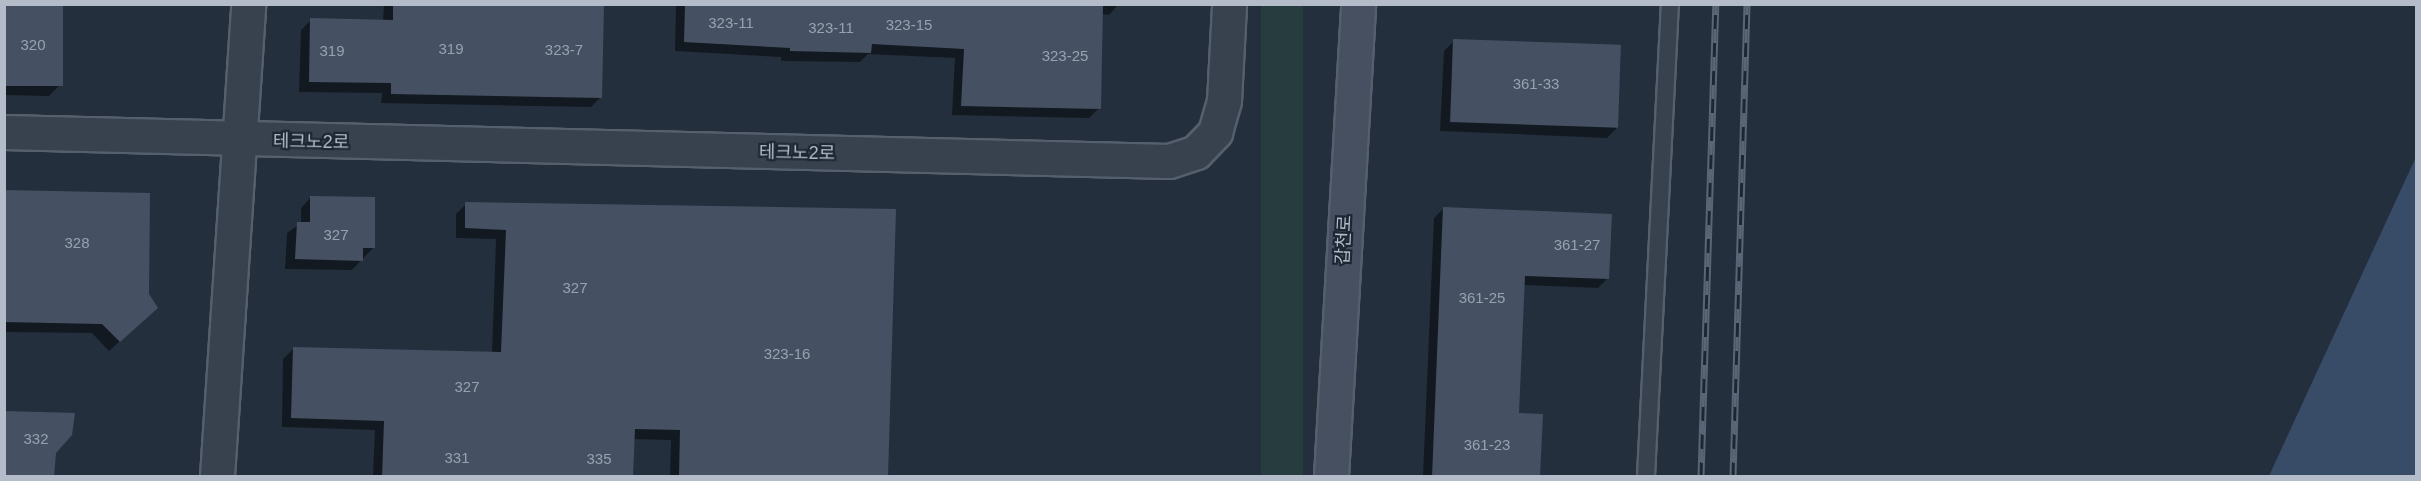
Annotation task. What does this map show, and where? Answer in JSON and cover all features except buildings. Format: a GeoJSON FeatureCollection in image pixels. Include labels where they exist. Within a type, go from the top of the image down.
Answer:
{"type":"FeatureCollection","features":[{"type":"Feature","properties":{"kind":"main road","name":"갑천로"},"geometry":{"type":"LineString","coordinates":[[1330,477],[1358,4]]}},
{"type":"Feature","properties":{"kind":"street"},"geometry":{"type":"LineString","coordinates":[[217,477],[248,4]]}},
{"type":"Feature","properties":{"kind":"street","name":"테크노2로"},"geometry":{"type":"LineString","coordinates":[[4,132],[240,140],[1168,161],[1196,152],[1215,132],[1224,101],[1229,4]]}},
{"type":"Feature","properties":{"kind":"lane"},"geometry":{"type":"LineString","coordinates":[[1646,477],[1670,4]]}},
{"type":"Feature","properties":{"kind":"green space"},"geometry":{"type":"Polygon","coordinates":[[[1261,5],[1303,5],[1303,476],[1261,476],[1261,5]]]}},
{"type":"Feature","properties":{"kind":"water"},"geometry":{"type":"Polygon","coordinates":[[[2416,157],[2416,476],[2269,476],[2416,157]]]}},
{"type":"Feature","properties":{"kind":"railway"},"geometry":{"type":"LineString","coordinates":[[1701,476],[1716,4]]}},
{"type":"Feature","properties":{"kind":"railway"},"geometry":{"type":"LineString","coordinates":[[1733,476],[1747,4]]}}]}
